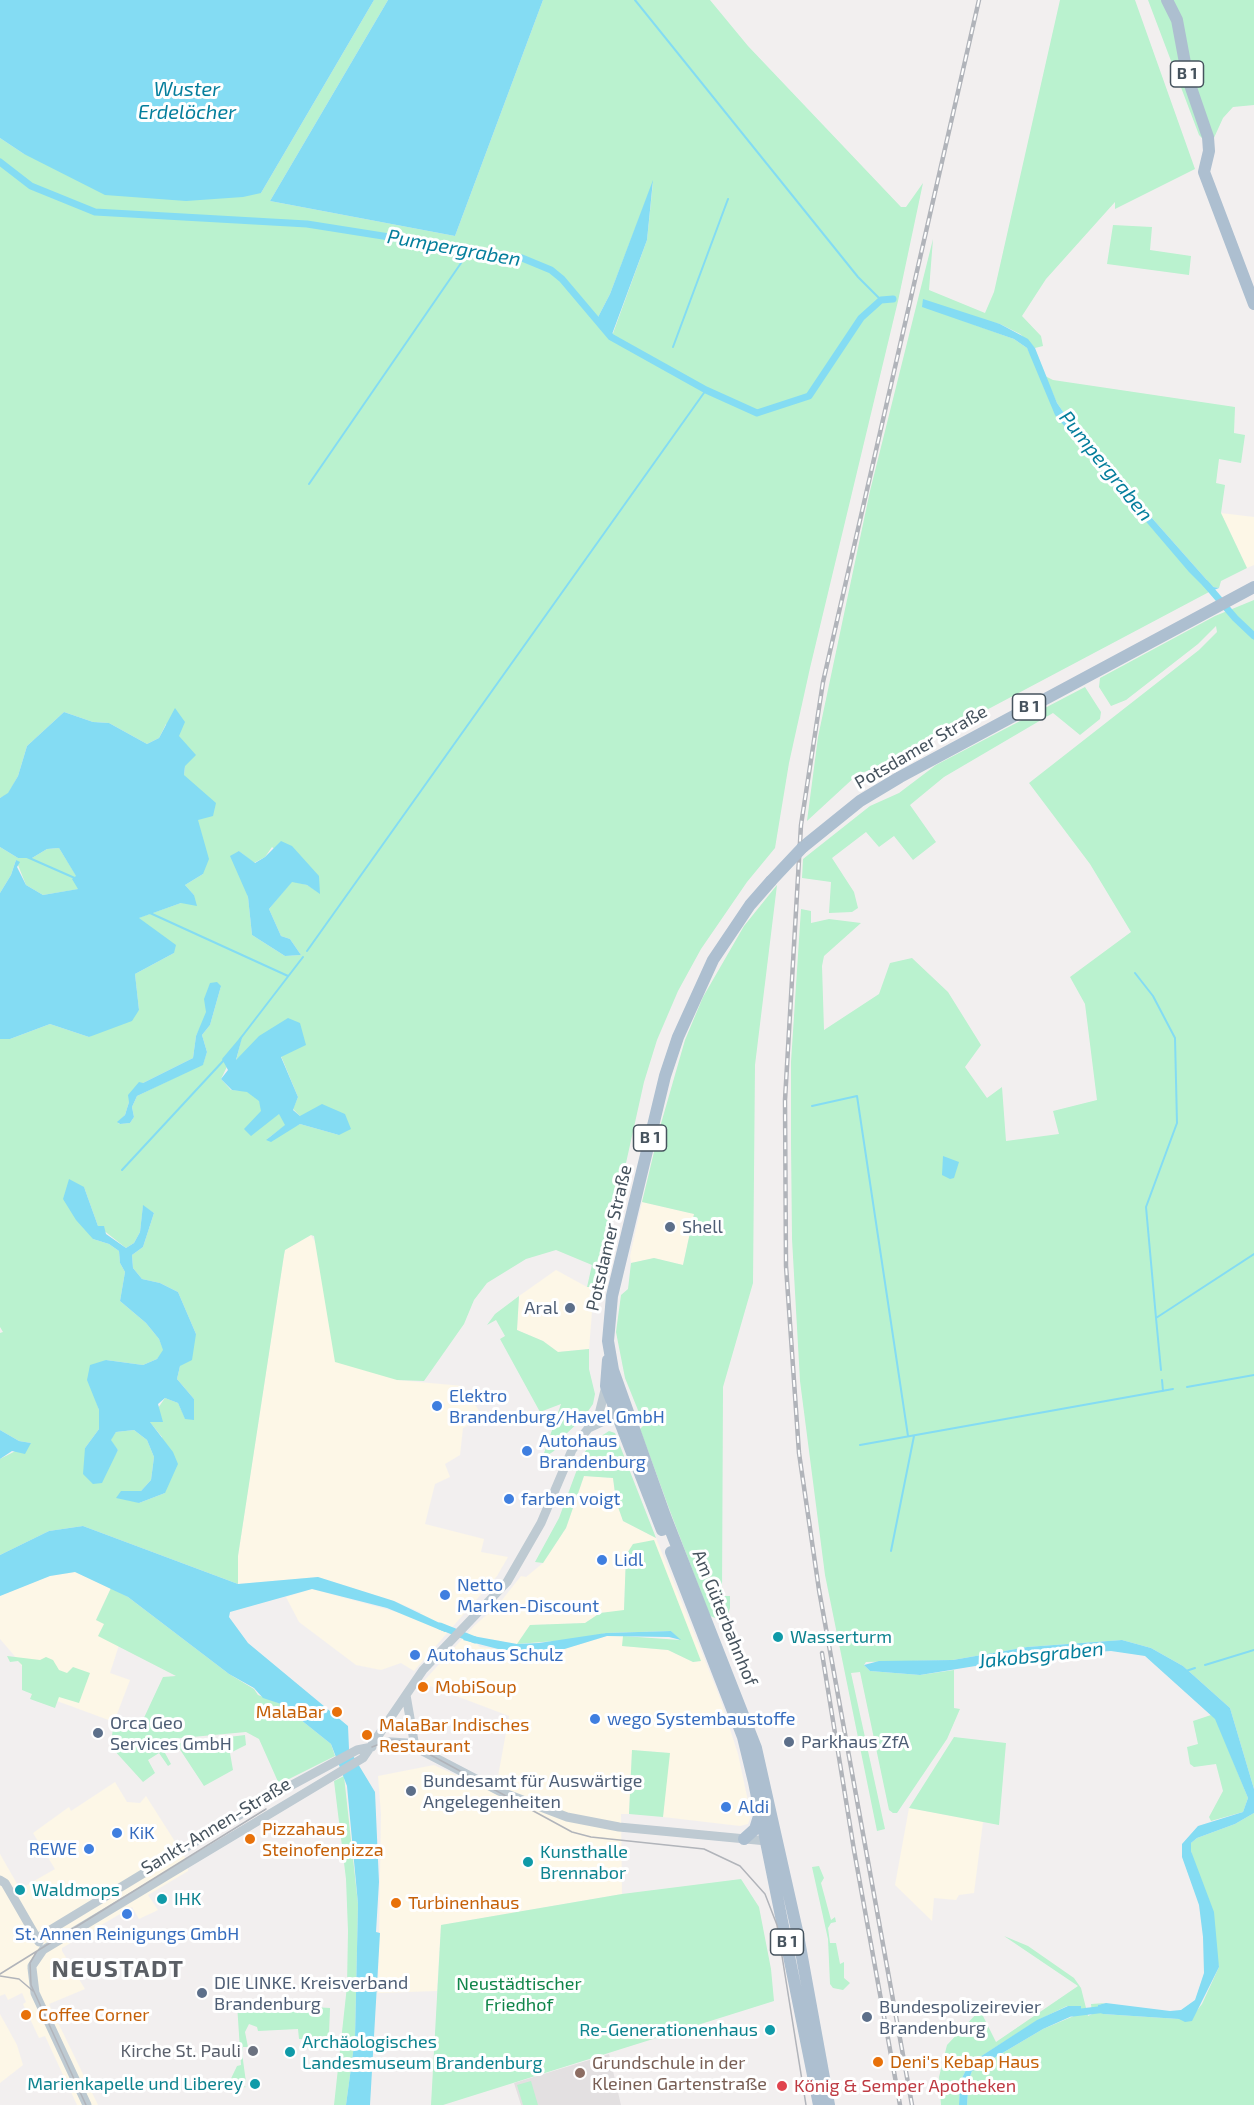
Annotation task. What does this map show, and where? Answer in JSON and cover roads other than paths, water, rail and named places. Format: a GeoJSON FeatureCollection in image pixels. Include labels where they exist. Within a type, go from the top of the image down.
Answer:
{"type":"FeatureCollection","features":[{"type":"Feature","properties":{"kind":"main road","name":"B 1"},"geometry":{"type":"LineString","coordinates":[[1167,0],[1177,20],[1188,79],[1208,136],[1209,151],[1204,172],[1254,304]]}},
{"type":"Feature","properties":{"kind":"main road","name":"Potsdamer Straße"},"geometry":{"type":"LineString","coordinates":[[1222,604],[1254,577]]}},
{"type":"Feature","properties":{"kind":"main road","name":"Potsdamer Straße"},"geometry":{"type":"LineString","coordinates":[[622,1412],[606,1386],[612,1296],[665,1076],[678,1037],[713,960],[750,905],[803,848],[860,801],[900,777],[1254,587]]}},
{"type":"Feature","properties":{"kind":"main road","name":"Potsdamer Straße"},"geometry":{"type":"LineString","coordinates":[[609,1344],[622,1412]]}},
{"type":"Feature","properties":{"kind":"main road","name":"Am Güterbahnhof"},"geometry":{"type":"LineString","coordinates":[[622,1412],[709,1638],[756,1749],[773,1842]]}},
{"type":"Feature","properties":{"kind":"main road","name":"Am Güterbahnhof"},"geometry":{"type":"LineString","coordinates":[[709,1638],[743,1737],[759,1806],[773,1842]]}},
{"type":"Feature","properties":{"kind":"main road"},"geometry":{"type":"LineString","coordinates":[[744,1839],[758,1823],[759,1806]]}},
{"type":"Feature","properties":{"kind":"main road","name":"B 1"},"geometry":{"type":"LineString","coordinates":[[773,1842],[819,2105]]}},
{"type":"Feature","properties":{"kind":"main road","name":"B 1"},"geometry":{"type":"LineString","coordinates":[[773,1842],[830,2105]]}},
{"type":"Feature","properties":{"kind":"street"},"geometry":{"type":"LineString","coordinates":[[374,1744],[423,1670],[462,1626],[507,1581],[541,1523],[572,1450],[599,1414],[606,1386]]}},
{"type":"Feature","properties":{"kind":"street"},"geometry":{"type":"LineString","coordinates":[[587,1429],[622,1412]]}},
{"type":"Feature","properties":{"kind":"street"},"geometry":{"type":"LineString","coordinates":[[406,1695],[416,1747]]}},
{"type":"Feature","properties":{"kind":"street","name":"Sankt-Annen-Straße"},"geometry":{"type":"LineString","coordinates":[[37,1938],[266,1799],[335,1768],[360,1755],[374,1744],[402,1741],[499,1791],[567,1817],[619,1827],[773,1842]]}},
{"type":"Feature","properties":{"kind":"street","name":"Sankt-Annen-Straße"},"geometry":{"type":"LineString","coordinates":[[43,1950],[335,1768]]}},
{"type":"Feature","properties":{"kind":"street"},"geometry":{"type":"LineString","coordinates":[[3,1882],[43,1950],[32,1967],[35,1993],[87,2105]]}},
{"type":"Feature","properties":{"kind":"water","name":"Wuster Erdelöcher"},"geometry":{"type":"Polygon","coordinates":[[[0,0],[374,0],[261,193],[243,197],[186,201],[105,195],[24,154],[0,138],[0,0]]]}},
{"type":"Feature","properties":{"kind":"water"},"geometry":{"type":"Polygon","coordinates":[[[388,0],[543,0],[455,236],[270,201],[388,0]]]}},
{"type":"Feature","properties":{"kind":"water"},"geometry":{"type":"Polygon","coordinates":[[[653,180],[647,240],[611,337],[596,321],[610,294],[653,180]]]}},
{"type":"Feature","properties":{"kind":"water"},"geometry":{"type":"Polygon","coordinates":[[[923,299],[1000,324],[1028,339],[1035,348],[1057,403],[1082,439],[1213,587],[1219,588],[1209,592],[1189,572],[1055,415],[1027,348],[1014,339],[922,307],[923,299]]]}},
{"type":"Feature","properties":{"kind":"water"},"geometry":{"type":"Polygon","coordinates":[[[175,708],[185,722],[179,736],[196,755],[185,766],[184,775],[216,803],[213,816],[198,820],[209,859],[203,874],[185,885],[194,895],[197,906],[181,903],[139,918],[176,945],[174,953],[135,974],[139,1010],[132,1021],[89,1037],[50,1024],[10,1039],[0,1039],[0,893],[11,875],[16,860],[20,862],[17,867],[26,885],[43,895],[78,889],[72,879],[76,876],[59,848],[47,849],[32,858],[18,858],[0,847],[0,798],[8,793],[18,776],[27,746],[64,712],[93,722],[109,723],[147,744],[159,738],[175,708]]]}},
{"type":"Feature","properties":{"kind":"water"},"geometry":{"type":"Polygon","coordinates":[[[281,841],[292,846],[319,876],[320,894],[307,885],[292,882],[269,909],[281,936],[290,939],[301,955],[285,956],[252,935],[248,897],[230,856],[239,851],[255,863],[265,857],[281,841]]]}},
{"type":"Feature","properties":{"kind":"water"},"geometry":{"type":"Polygon","coordinates":[[[217,982],[221,986],[210,1025],[202,1035],[207,1052],[203,1065],[137,1096],[132,1107],[134,1117],[130,1123],[117,1122],[125,1115],[129,1102],[128,1095],[139,1082],[143,1083],[193,1058],[196,1036],[206,1012],[204,999],[210,983],[217,982]]]}},
{"type":"Feature","properties":{"kind":"water"},"geometry":{"type":"Polygon","coordinates":[[[288,1018],[300,1023],[306,1045],[281,1057],[298,1097],[293,1110],[300,1116],[322,1104],[345,1114],[351,1129],[339,1135],[300,1124],[271,1142],[266,1140],[285,1125],[279,1114],[251,1136],[244,1129],[261,1111],[259,1101],[247,1092],[232,1090],[221,1079],[228,1070],[222,1059],[243,1034],[236,1060],[259,1036],[288,1018]]]}},
{"type":"Feature","properties":{"kind":"water"},"geometry":{"type":"Polygon","coordinates":[[[943,1156],[959,1162],[954,1178],[950,1179],[942,1175],[943,1156]]]}},
{"type":"Feature","properties":{"kind":"water"},"geometry":{"type":"Polygon","coordinates":[[[69,1179],[84,1187],[98,1226],[104,1226],[106,1234],[126,1248],[134,1243],[140,1232],[143,1205],[154,1213],[143,1247],[132,1255],[133,1268],[142,1279],[160,1283],[178,1292],[196,1334],[192,1360],[180,1366],[177,1379],[194,1399],[194,1420],[185,1419],[178,1403],[165,1398],[158,1404],[163,1422],[150,1422],[173,1452],[178,1464],[165,1493],[139,1503],[116,1498],[121,1491],[141,1491],[151,1480],[154,1457],[147,1440],[134,1430],[116,1432],[111,1440],[118,1450],[102,1483],[93,1484],[83,1474],[85,1448],[99,1429],[99,1410],[87,1380],[90,1365],[106,1360],[143,1365],[157,1359],[163,1350],[159,1339],[146,1323],[120,1301],[125,1272],[120,1263],[119,1251],[109,1244],[93,1239],[76,1220],[63,1199],[69,1179]]]}},
{"type":"Feature","properties":{"kind":"water"},"geometry":{"type":"Polygon","coordinates":[[[0,1430],[19,1441],[31,1443],[25,1454],[12,1451],[0,1459],[0,1430]]]}},
{"type":"Feature","properties":{"kind":"water"},"geometry":{"type":"Polygon","coordinates":[[[83,1526],[238,1584],[318,1577],[394,1601],[448,1627],[445,1632],[387,1608],[312,1589],[230,1612],[229,1617],[248,1643],[348,1726],[349,1749],[375,1792],[379,1882],[376,1932],[380,1933],[370,2105],[346,2105],[355,2038],[358,1904],[347,1786],[331,1744],[281,1704],[263,1698],[254,1688],[229,1674],[128,1597],[75,1572],[50,1576],[0,1596],[0,1555],[49,1531],[83,1526]]]}},
{"type":"Feature","properties":{"kind":"water"},"geometry":{"type":"Polygon","coordinates":[[[671,1631],[681,1640],[669,1637],[607,1636],[558,1651],[502,1650],[463,1640],[467,1635],[517,1644],[606,1633],[671,1631]]]}},
{"type":"Feature","properties":{"kind":"water"},"geometry":{"type":"Polygon","coordinates":[[[1122,1640],[1151,1648],[1183,1666],[1230,1708],[1254,1789],[1254,1813],[1235,1824],[1197,1838],[1191,1843],[1191,1851],[1214,1912],[1219,1967],[1192,2021],[1103,2014],[1098,2012],[1098,2005],[1106,2003],[1170,2011],[1181,2010],[1195,2000],[1204,1973],[1203,1937],[1199,1905],[1182,1857],[1182,1844],[1198,1826],[1243,1812],[1248,1798],[1215,1719],[1145,1656],[1111,1651],[1037,1656],[920,1675],[870,1671],[864,1665],[879,1661],[953,1660],[1027,1647],[1122,1640]]]}},
{"type":"Feature","properties":{"kind":"water"},"geometry":{"type":"Polygon","coordinates":[[[1068,2006],[1081,2006],[1081,2012],[1043,2029],[972,2071],[969,2079],[967,2105],[959,2105],[960,2082],[969,2064],[1037,2020],[1068,2006]]]}},
{"type":"Feature","properties":{"kind":"waterway"},"geometry":{"type":"LineString","coordinates":[[635,0],[858,277],[881,300]]}},
{"type":"Feature","properties":{"kind":"waterway","name":"Pumpergraben"},"geometry":{"type":"LineString","coordinates":[[0,162],[31,186],[95,212],[307,224],[522,258],[551,270],[562,279],[611,337],[706,390],[757,413],[809,396],[861,318],[881,300],[893,299]]}},
{"type":"Feature","properties":{"kind":"waterway"},"geometry":{"type":"LineString","coordinates":[[673,347],[728,199]]}},
{"type":"Feature","properties":{"kind":"waterway"},"geometry":{"type":"LineString","coordinates":[[309,484],[470,250]]}},
{"type":"Feature","properties":{"kind":"waterway"},"geometry":{"type":"LineString","coordinates":[[307,951],[706,390]]}},
{"type":"Feature","properties":{"kind":"waterway","name":"Pumpergraben"},"geometry":{"type":"LineString","coordinates":[[1206,584],[1254,636]]}},
{"type":"Feature","properties":{"kind":"waterway"},"geometry":{"type":"LineString","coordinates":[[27,857],[77,879]]}},
{"type":"Feature","properties":{"kind":"waterway"},"geometry":{"type":"LineString","coordinates":[[150,913],[288,976]]}},
{"type":"Feature","properties":{"kind":"waterway"},"geometry":{"type":"LineString","coordinates":[[240,1039],[303,957]]}},
{"type":"Feature","properties":{"kind":"waterway"},"geometry":{"type":"LineString","coordinates":[[1135,973],[1153,996],[1175,1038],[1177,1123],[1146,1207],[1156,1318]]}},
{"type":"Feature","properties":{"kind":"waterway"},"geometry":{"type":"LineString","coordinates":[[122,1170],[224,1060]]}},
{"type":"Feature","properties":{"kind":"waterway"},"geometry":{"type":"LineString","coordinates":[[812,1106],[857,1096],[908,1436]]}},
{"type":"Feature","properties":{"kind":"waterway"},"geometry":{"type":"LineString","coordinates":[[1161,1370],[1156,1318],[1254,1254]]}},
{"type":"Feature","properties":{"kind":"waterway"},"geometry":{"type":"LineString","coordinates":[[1187,1387],[1254,1375]]}},
{"type":"Feature","properties":{"kind":"waterway"},"geometry":{"type":"LineString","coordinates":[[1162,1380],[1163,1391]]}},
{"type":"Feature","properties":{"kind":"waterway"},"geometry":{"type":"LineString","coordinates":[[860,1445],[1173,1389]]}},
{"type":"Feature","properties":{"kind":"waterway"},"geometry":{"type":"LineString","coordinates":[[891,1551],[914,1436]]}},
{"type":"Feature","properties":{"kind":"waterway"},"geometry":{"type":"LineString","coordinates":[[440,1626],[475,1640]]}},
{"type":"Feature","properties":{"kind":"waterway"},"geometry":{"type":"LineString","coordinates":[[1205,1665],[1254,1650]]}},
{"type":"Feature","properties":{"kind":"waterway"},"geometry":{"type":"LineString","coordinates":[[1186,1671],[1195,1668]]}},
{"type":"Feature","properties":{"kind":"waterway","name":"Jakobsgraben"},"geometry":{"type":"LineString","coordinates":[[1073,2013],[1106,2009]]}},
{"type":"Feature","properties":{"kind":"tram line"},"geometry":{"type":"LineString","coordinates":[[372,1747],[390,1740],[405,1741],[572,1832],[591,1837],[704,1849],[740,1866],[765,1894],[777,1925],[806,2105]]}},
{"type":"Feature","properties":{"kind":"tram line"},"geometry":{"type":"LineString","coordinates":[[0,1974],[266,1809]]}},
{"type":"Feature","properties":{"kind":"tram line"},"geometry":{"type":"LineString","coordinates":[[37,1951],[30,1963],[31,1985],[86,2105]]}},
{"type":"Feature","properties":{"kind":"tram line"},"geometry":{"type":"LineString","coordinates":[[0,1976],[19,1979],[33,1991]]}},
{"type":"Feature","properties":{"kind":"railway"},"geometry":{"type":"LineString","coordinates":[[912,2105],[819,1590],[799,1453],[786,1266],[785,1100],[801,825],[823,682],[979,0]]}},
{"type":"Feature","properties":{"kind":"railway"},"geometry":{"type":"LineString","coordinates":[[822,1653],[854,1850],[900,2105]]}},
{"type":"Feature","properties":{"kind":"place","name":"Shell"},"geometry":{"type":"Point","coordinates":[670,1227]}},
{"type":"Feature","properties":{"kind":"place","name":"Aral"},"geometry":{"type":"Point","coordinates":[570,1308]}},
{"type":"Feature","properties":{"kind":"place","name":"Elektro Brandenburg/Havel GmbH"},"geometry":{"type":"Point","coordinates":[437,1406]}},
{"type":"Feature","properties":{"kind":"place","name":"Autohaus Brandenburg"},"geometry":{"type":"Point","coordinates":[527,1451]}},
{"type":"Feature","properties":{"kind":"place","name":"farben voigt"},"geometry":{"type":"Point","coordinates":[509,1499]}},
{"type":"Feature","properties":{"kind":"place","name":"Lidl"},"geometry":{"type":"Point","coordinates":[602,1560]}},
{"type":"Feature","properties":{"kind":"place","name":"Netto Marken-Discount"},"geometry":{"type":"Point","coordinates":[445,1595]}},
{"type":"Feature","properties":{"kind":"place","name":"Wasserturm"},"geometry":{"type":"Point","coordinates":[778,1637]}},
{"type":"Feature","properties":{"kind":"place","name":"Autohaus Schulz"},"geometry":{"type":"Point","coordinates":[415,1655]}},
{"type":"Feature","properties":{"kind":"place","name":"MobiSoup"},"geometry":{"type":"Point","coordinates":[423,1687]}},
{"type":"Feature","properties":{"kind":"place","name":"MalaBar"},"geometry":{"type":"Point","coordinates":[337,1712]}},
{"type":"Feature","properties":{"kind":"place","name":"wego Systembaustoffe"},"geometry":{"type":"Point","coordinates":[595,1719]}},
{"type":"Feature","properties":{"kind":"place","name":"Orca Geo Services GmbH"},"geometry":{"type":"Point","coordinates":[98,1733]}},
{"type":"Feature","properties":{"kind":"place","name":"MalaBar Indisches Restaurant"},"geometry":{"type":"Point","coordinates":[367,1735]}},
{"type":"Feature","properties":{"kind":"place","name":"Parkhaus ZfA"},"geometry":{"type":"Point","coordinates":[789,1742]}},
{"type":"Feature","properties":{"kind":"place","name":"Bundesamt für Auswärtige Angelegenheiten"},"geometry":{"type":"Point","coordinates":[411,1791]}},
{"type":"Feature","properties":{"kind":"place","name":"Aldi"},"geometry":{"type":"Point","coordinates":[726,1807]}},
{"type":"Feature","properties":{"kind":"place","name":"KiK"},"geometry":{"type":"Point","coordinates":[117,1833]}},
{"type":"Feature","properties":{"kind":"place","name":"Pizzahaus Steinofenpizza"},"geometry":{"type":"Point","coordinates":[250,1839]}},
{"type":"Feature","properties":{"kind":"place","name":"REWE"},"geometry":{"type":"Point","coordinates":[89,1849]}},
{"type":"Feature","properties":{"kind":"place","name":"Kunsthalle Brennabor"},"geometry":{"type":"Point","coordinates":[528,1862]}},
{"type":"Feature","properties":{"kind":"place","name":"Waldmops"},"geometry":{"type":"Point","coordinates":[20,1890]}},
{"type":"Feature","properties":{"kind":"place","name":"IHK"},"geometry":{"type":"Point","coordinates":[162,1899]}},
{"type":"Feature","properties":{"kind":"place","name":"Turbinenhaus"},"geometry":{"type":"Point","coordinates":[396,1903]}},
{"type":"Feature","properties":{"kind":"place","name":"St. Annen Reinigungs GmbH"},"geometry":{"type":"Point","coordinates":[127,1914]}},
{"type":"Feature","properties":{"kind":"place","name":"DIE LINKE. Kreisverband Brandenburg"},"geometry":{"type":"Point","coordinates":[202,1993]}},
{"type":"Feature","properties":{"kind":"place","name":"Coffee Corner"},"geometry":{"type":"Point","coordinates":[26,2015]}},
{"type":"Feature","properties":{"kind":"place","name":"Bundespolizeirevier Brandenburg"},"geometry":{"type":"Point","coordinates":[867,2017]}},
{"type":"Feature","properties":{"kind":"place","name":"Re-Generationenhaus"},"geometry":{"type":"Point","coordinates":[770,2030]}},
{"type":"Feature","properties":{"kind":"place","name":"Kirche St. Pauli"},"geometry":{"type":"Point","coordinates":[253,2051]}},
{"type":"Feature","properties":{"kind":"place","name":"Archäologisches Landesmuseum Brandenburg"},"geometry":{"type":"Point","coordinates":[290,2052]}},
{"type":"Feature","properties":{"kind":"place","name":"Deni's Kebap Haus"},"geometry":{"type":"Point","coordinates":[878,2062]}},
{"type":"Feature","properties":{"kind":"place","name":"Grundschule in der Kleinen Gartenstraße"},"geometry":{"type":"Point","coordinates":[580,2073]}},
{"type":"Feature","properties":{"kind":"place","name":"Marienkapelle und Liberey"},"geometry":{"type":"Point","coordinates":[255,2084]}},
{"type":"Feature","properties":{"kind":"place","name":"König & Semper Apotheken"},"geometry":{"type":"Point","coordinates":[782,2086]}},
{"type":"Feature","properties":{"kind":"district","name":"NEUSTADT"},"geometry":{"type":"Point","coordinates":[118,1969]}},
{"type":"Feature","properties":{"kind":"park label","name":"Neustädtischer Friedhof"},"geometry":{"type":"Point","coordinates":[519,1994]}}]}
